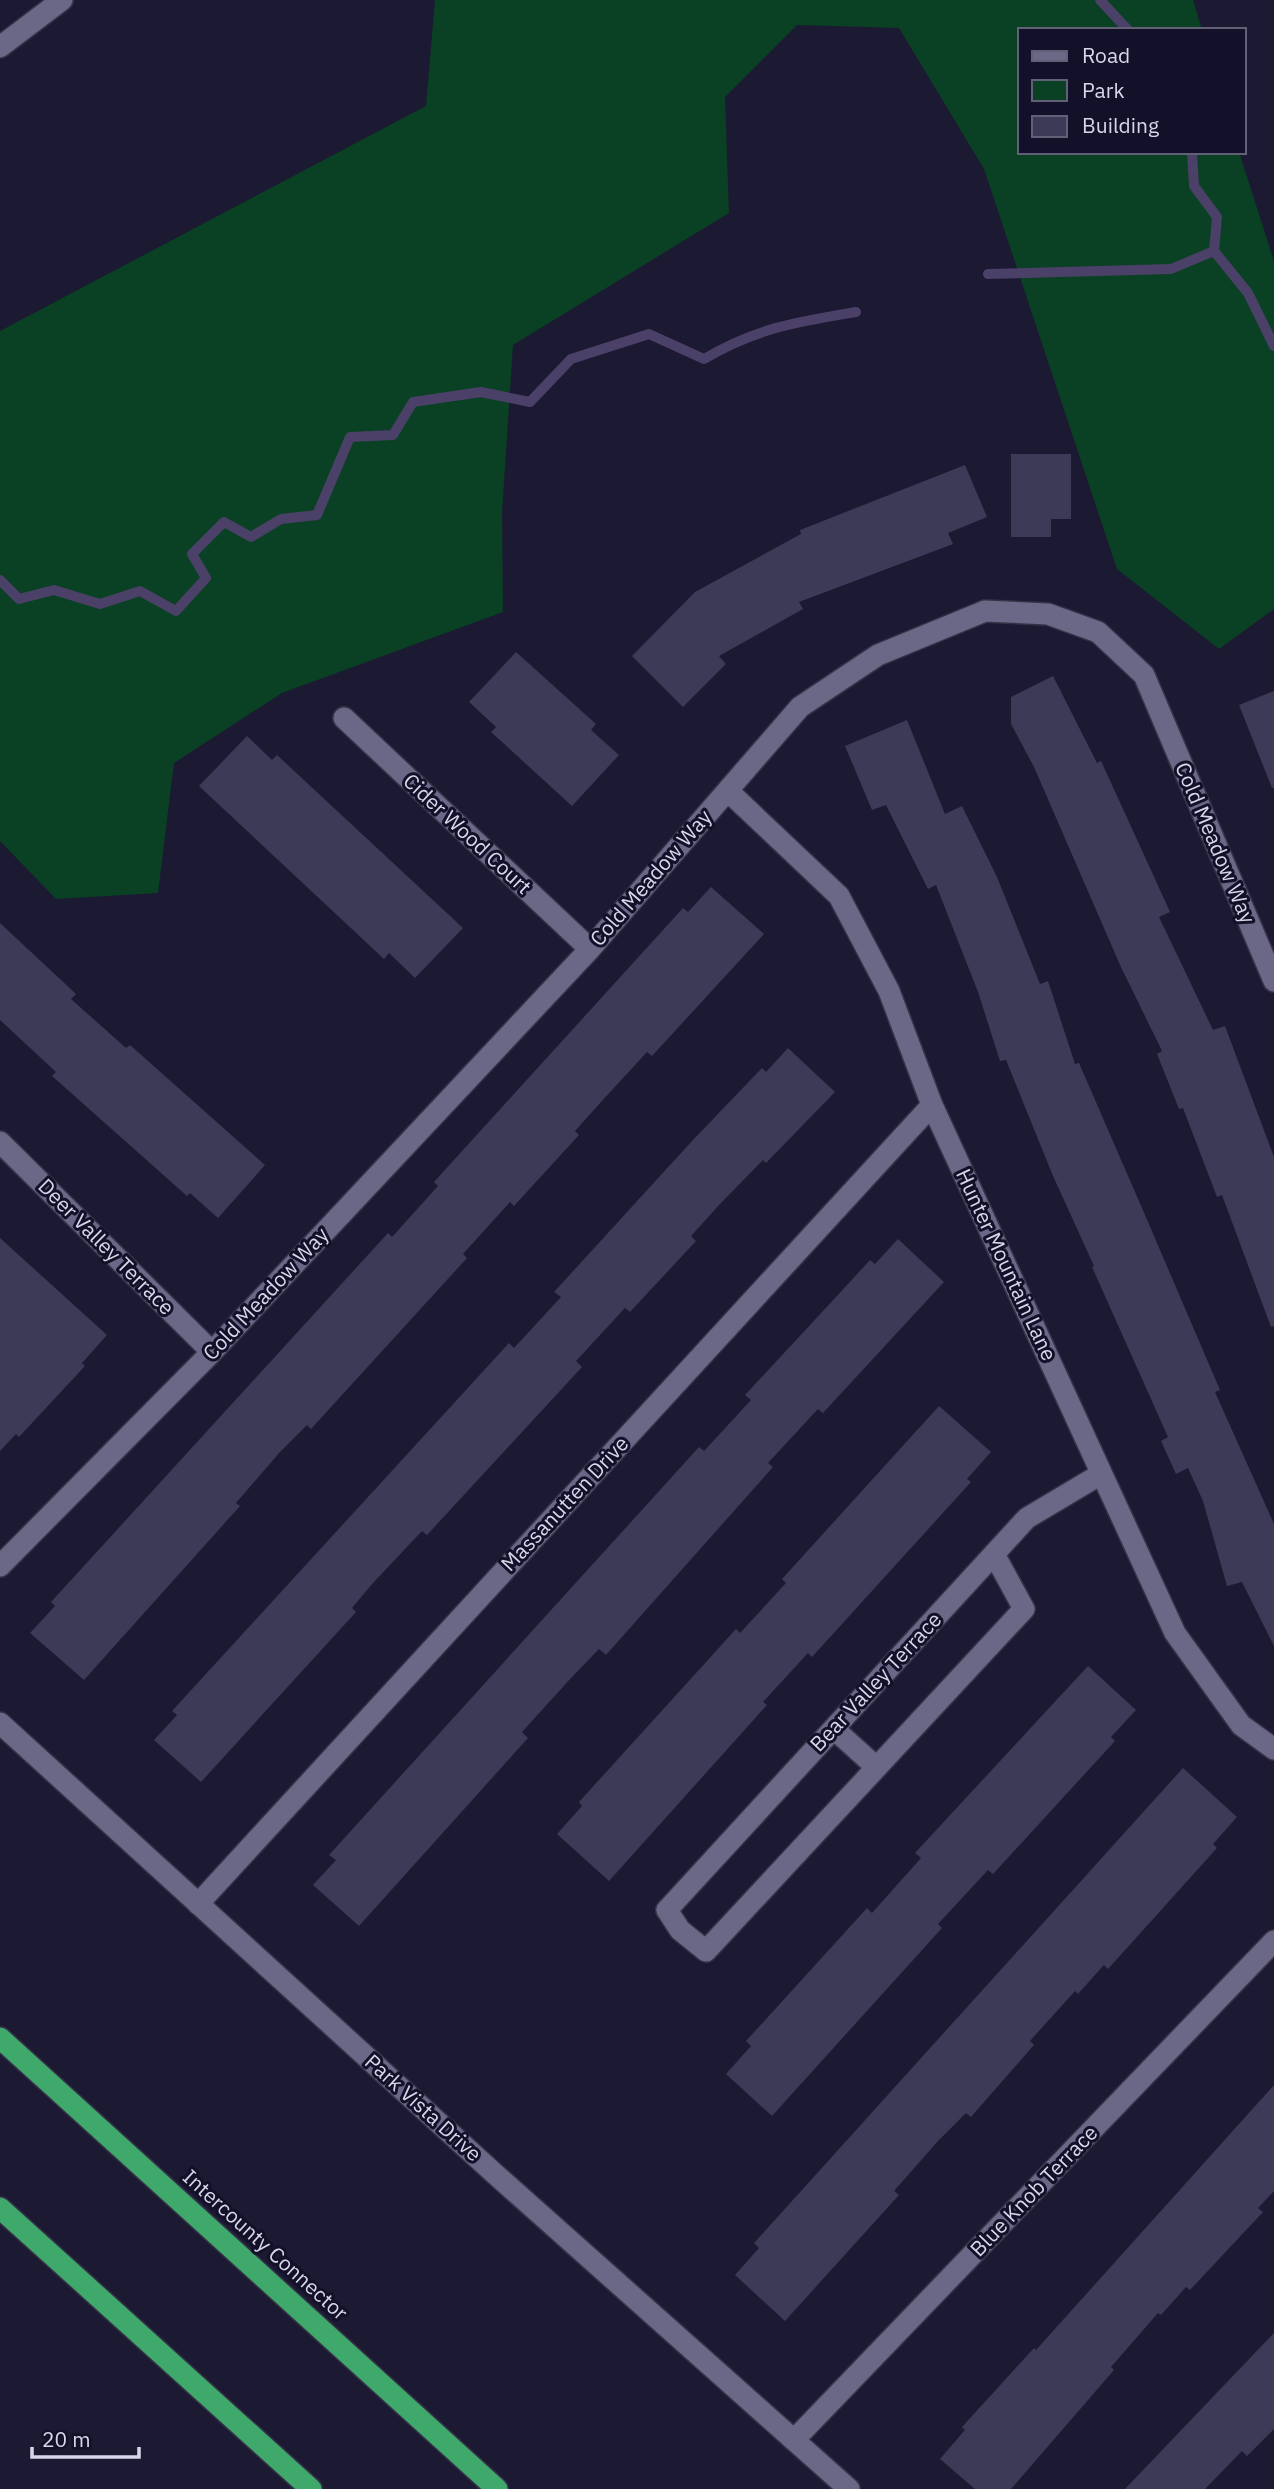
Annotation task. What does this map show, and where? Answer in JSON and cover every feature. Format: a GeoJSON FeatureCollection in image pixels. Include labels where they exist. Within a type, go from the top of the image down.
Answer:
{"type":"FeatureCollection","features":[{"type":"Feature","properties":{"kind":"highway","name":"Intercounty Connector"},"geometry":{"type":"LineString","coordinates":[[0,2038],[496,2489]]}},
{"type":"Feature","properties":{"kind":"highway"},"geometry":{"type":"LineString","coordinates":[[0,2208],[311,2489]]}},
{"type":"Feature","properties":{"kind":"street"},"geometry":{"type":"LineString","coordinates":[[2,48],[62,0]]}},
{"type":"Feature","properties":{"kind":"street","name":"Cold Meadow Way"},"geometry":{"type":"LineString","coordinates":[[0,1566],[212,1352],[590,949],[800,707],[878,655],[985,611],[1048,614],[1098,632],[1144,675],[1274,981]]}},
{"type":"Feature","properties":{"kind":"street","name":"Cider Wood Court"},"geometry":{"type":"LineString","coordinates":[[344,719],[590,949]]}},
{"type":"Feature","properties":{"kind":"street","name":"Hunter Mountain Lane"},"geometry":{"type":"LineString","coordinates":[[728,791],[839,896],[889,991],[932,1105],[1175,1633],[1241,1725],[1274,1749]]}},
{"type":"Feature","properties":{"kind":"street","name":"Massanutten Drive"},"geometry":{"type":"LineString","coordinates":[[198,1903],[932,1105]]}},
{"type":"Feature","properties":{"kind":"street","name":"Deer Valley Terrace"},"geometry":{"type":"LineString","coordinates":[[0,1142],[212,1352]]}},
{"type":"Feature","properties":{"kind":"street","name":"Bear Valley Terrace"},"geometry":{"type":"LineString","coordinates":[[874,1766],[706,1951],[680,1930],[667,1910],[1027,1518],[1101,1474]]}},
{"type":"Feature","properties":{"kind":"street"},"geometry":{"type":"LineString","coordinates":[[834,1729],[874,1766],[1024,1609],[994,1554]]}},
{"type":"Feature","properties":{"kind":"street","name":"Park Vista Drive"},"geometry":{"type":"LineString","coordinates":[[0,1723],[849,2489]]}},
{"type":"Feature","properties":{"kind":"street","name":"Blue Knob Terrace"},"geometry":{"type":"LineString","coordinates":[[794,2440],[1274,1941]]}},
{"type":"Feature","properties":{"kind":"green space"},"geometry":{"type":"Polygon","coordinates":[[[435,0],[1193,0],[1201,28],[1018,28],[1018,154],[1240,154],[1274,261],[1274,609],[1219,649],[1117,569],[984,169],[899,28],[797,25],[725,97],[729,213],[513,345],[502,513],[503,612],[282,693],[174,763],[158,893],[56,899],[0,841],[0,331],[426,106],[435,0]]]}},
{"type":"Feature","properties":{"kind":"building"},"geometry":{"type":"Polygon","coordinates":[[[1011,454],[1071,454],[1071,519],[1051,519],[1051,537],[1011,537],[1011,454]]]}},
{"type":"Feature","properties":{"kind":"building"},"geometry":{"type":"Polygon","coordinates":[[[965,465],[987,517],[948,533],[953,544],[799,602],[803,609],[719,656],[726,664],[683,707],[632,656],[695,592],[801,534],[800,530],[965,465]]]}},
{"type":"Feature","properties":{"kind":"building"},"geometry":{"type":"Polygon","coordinates":[[[516,652],[596,724],[591,730],[619,755],[572,806],[491,732],[496,727],[469,702],[516,652]]]}},
{"type":"Feature","properties":{"kind":"building"},"geometry":{"type":"Polygon","coordinates":[[[1053,676],[1097,763],[1101,761],[1170,912],[1159,917],[1213,1030],[1225,1026],[1274,1157],[1274,1326],[1271,1327],[1222,1195],[1217,1197],[1183,1108],[1179,1109],[1157,1054],[1162,1051],[1120,965],[1034,767],[1011,724],[1011,697],[1053,676]]]}},
{"type":"Feature","properties":{"kind":"building"},"geometry":{"type":"Polygon","coordinates":[[[1274,691],[1274,788],[1272,788],[1239,705],[1274,691]]]}},
{"type":"Feature","properties":{"kind":"building"},"geometry":{"type":"Polygon","coordinates":[[[907,720],[945,814],[962,806],[997,877],[1040,984],[1048,981],[1075,1064],[1079,1063],[1142,1208],[1220,1390],[1215,1392],[1274,1524],[1274,1646],[1242,1582],[1227,1586],[1203,1501],[1188,1468],[1176,1474],[1161,1441],[1168,1437],[1092,1267],[1094,1266],[1053,1176],[1006,1060],[1000,1061],[978,992],[936,885],[928,889],[886,805],[872,810],[845,746],[907,720]]]}},
{"type":"Feature","properties":{"kind":"building"},"geometry":{"type":"Polygon","coordinates":[[[247,736],[272,760],[277,755],[463,928],[415,978],[389,953],[384,959],[199,786],[247,736]]]}},
{"type":"Feature","properties":{"kind":"building"},"geometry":{"type":"Polygon","coordinates":[[[711,887],[764,934],[652,1056],[647,1052],[601,1102],[575,1131],[579,1135],[514,1206],[510,1202],[463,1254],[467,1258],[311,1429],[307,1425],[280,1452],[236,1503],[240,1506],[84,1680],[30,1633],[55,1606],[51,1602],[388,1233],[392,1237],[438,1186],[434,1182],[683,908],[688,912],[711,887]]]}},
{"type":"Feature","properties":{"kind":"building"},"geometry":{"type":"Polygon","coordinates":[[[0,923],[76,994],[71,999],[126,1048],[130,1045],[265,1165],[218,1218],[190,1193],[187,1196],[52,1076],[56,1072],[0,1020],[0,923]]]}},
{"type":"Feature","properties":{"kind":"building"},"geometry":{"type":"Polygon","coordinates":[[[788,1048],[835,1092],[766,1163],[763,1160],[720,1204],[691,1236],[696,1241],[630,1312],[625,1308],[576,1361],[582,1367],[427,1535],[422,1531],[373,1583],[352,1608],[356,1612],[201,1782],[154,1740],[177,1715],[172,1711],[509,1343],[514,1348],[561,1297],[554,1292],[692,1141],[762,1068],[766,1072],[788,1048]]]}},
{"type":"Feature","properties":{"kind":"building"},"geometry":{"type":"Polygon","coordinates":[[[0,1238],[107,1335],[82,1363],[85,1366],[19,1437],[16,1434],[0,1451],[0,1238]]]}},
{"type":"Feature","properties":{"kind":"building"},"geometry":{"type":"Polygon","coordinates":[[[898,1239],[944,1282],[823,1413],[818,1409],[768,1463],[773,1467],[606,1655],[599,1649],[571,1678],[522,1732],[528,1738],[359,1926],[313,1885],[336,1860],[329,1855],[699,1447],[704,1451],[751,1400],[745,1395],[870,1260],[875,1264],[898,1239]]]}},
{"type":"Feature","properties":{"kind":"building"},"geometry":{"type":"Polygon","coordinates":[[[939,1406],[991,1452],[967,1479],[971,1482],[812,1657],[808,1653],[763,1702],[767,1705],[609,1881],[557,1834],[582,1806],[579,1802],[736,1629],[740,1633],[786,1583],[782,1579],[939,1406]]]}},
{"type":"Feature","properties":{"kind":"building"},"geometry":{"type":"Polygon","coordinates":[[[1088,1666],[1136,1710],[1111,1737],[1115,1741],[993,1874],[988,1870],[938,1924],[942,1928],[772,2116],[726,2074],[751,2046],[746,2041],[867,1908],[872,1913],[921,1858],[915,1853],[1088,1666]]]}},
{"type":"Feature","properties":{"kind":"building"},"geometry":{"type":"Polygon","coordinates":[[[1183,1768],[1237,1817],[1213,1844],[1217,1848],[1108,1969],[1104,1965],[1078,1994],[1075,1991],[1030,2041],[1034,2045],[971,2117],[966,2113],[938,2141],[894,2191],[899,2195],[785,2321],[735,2275],[759,2248],[754,2243],[1183,1768]]]}},
{"type":"Feature","properties":{"kind":"building"},"geometry":{"type":"Polygon","coordinates":[[[1274,2085],[1274,2191],[1258,2208],[1263,2212],[1190,2290],[1186,2287],[1161,2315],[1158,2313],[1111,2367],[1114,2370],[1011,2489],[975,2489],[940,2459],[965,2430],[962,2427],[1034,2348],[1036,2350],[1274,2085]]]}},
{"type":"Feature","properties":{"kind":"building"},"geometry":{"type":"Polygon","coordinates":[[[1274,2333],[1274,2429],[1247,2456],[1242,2451],[1205,2489],[1125,2489],[1274,2333]]]}},
{"type":"Feature","properties":{"kind":"waterway"},"geometry":{"type":"LineString","coordinates":[[1100,0],[1126,28]]}},
{"type":"Feature","properties":{"kind":"waterway"},"geometry":{"type":"LineString","coordinates":[[1192,154],[1194,186],[1217,217],[1214,251]]}},
{"type":"Feature","properties":{"kind":"waterway"},"geometry":{"type":"LineString","coordinates":[[988,274],[1171,269],[1214,251],[1248,293],[1274,346]]}},
{"type":"Feature","properties":{"kind":"waterway"},"geometry":{"type":"LineString","coordinates":[[0,580],[19,599],[54,590],[100,604],[140,591],[176,611],[206,578],[192,554],[224,522],[251,537],[281,519],[317,515],[350,437],[393,435],[413,402],[481,392],[530,402],[571,359],[649,334],[704,359],[759,333],[856,312]]}}]}
